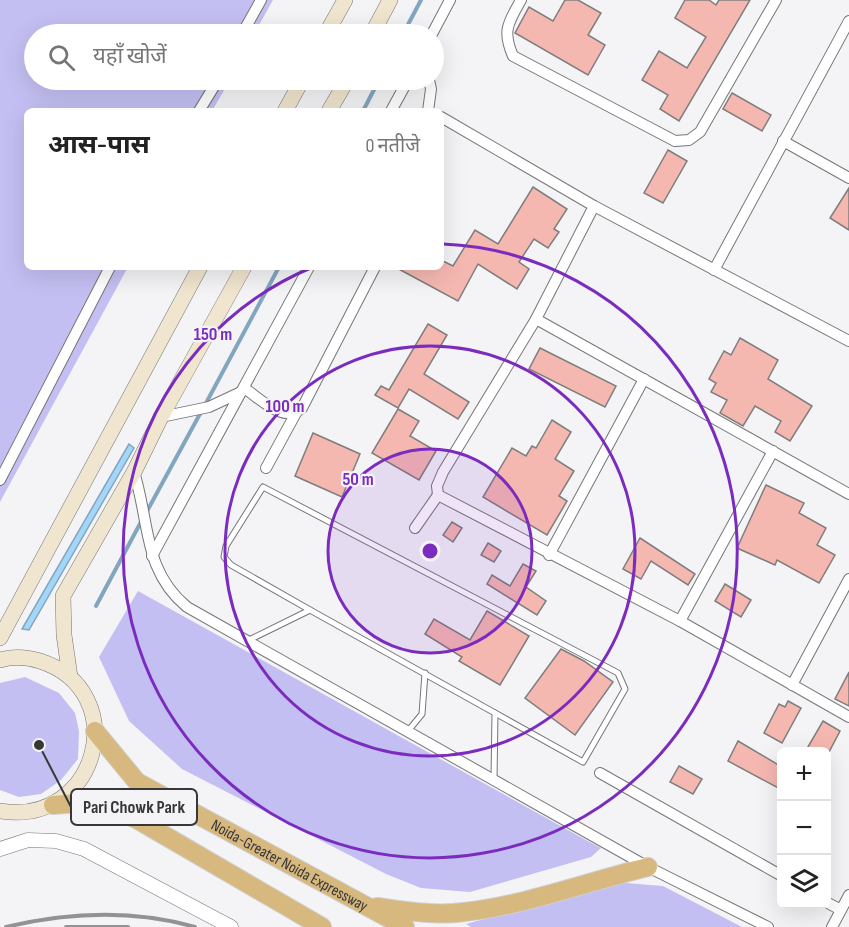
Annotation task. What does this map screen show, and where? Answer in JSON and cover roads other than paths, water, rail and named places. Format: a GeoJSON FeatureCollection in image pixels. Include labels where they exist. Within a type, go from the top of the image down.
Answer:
{"type":"FeatureCollection","features":[{"type":"Feature","properties":{"kind":"highway","name":"Noida-Greater Noida Expressway"},"geometry":{"type":"LineString","coordinates":[[95,731],[137,782],[405,927]]}},
{"type":"Feature","properties":{"kind":"highway"},"geometry":{"type":"LineString","coordinates":[[53,805],[92,801],[110,806],[322,927]]}},
{"type":"Feature","properties":{"kind":"highway"},"geometry":{"type":"LineString","coordinates":[[369,906],[429,914],[463,913],[513,905],[648,867]]}},
{"type":"Feature","properties":{"kind":"main road"},"geometry":{"type":"LineString","coordinates":[[332,24],[345,0]]}},
{"type":"Feature","properties":{"kind":"main road"},"geometry":{"type":"LineString","coordinates":[[377,24],[390,0]]}},
{"type":"Feature","properties":{"kind":"main road"},"geometry":{"type":"LineString","coordinates":[[287,108],[297,90]]}},
{"type":"Feature","properties":{"kind":"main road"},"geometry":{"type":"LineString","coordinates":[[332,108],[342,90]]}},
{"type":"Feature","properties":{"kind":"main road"},"geometry":{"type":"LineString","coordinates":[[0,638],[198,270]]}},
{"type":"Feature","properties":{"kind":"main road"},"geometry":{"type":"LineString","coordinates":[[70,677],[64,635],[63,596],[134,472],[161,417],[242,270]]}},
{"type":"Feature","properties":{"kind":"main road"},"geometry":{"type":"LineString","coordinates":[[0,660],[30,658],[51,665],[70,677],[87,702],[95,731],[93,753],[85,774],[71,792],[53,805],[35,811],[16,813],[0,811]]}},
{"type":"Feature","properties":{"kind":"street"},"geometry":{"type":"LineString","coordinates":[[248,24],[261,0]]}},
{"type":"Feature","properties":{"kind":"street"},"geometry":{"type":"LineString","coordinates":[[437,24],[450,0]]}},
{"type":"Feature","properties":{"kind":"street"},"geometry":{"type":"LineString","coordinates":[[521,0],[507,25],[506,40],[513,56],[675,141],[689,140],[700,132],[776,0]]}},
{"type":"Feature","properties":{"kind":"street"},"geometry":{"type":"LineString","coordinates":[[714,270],[849,21]]}},
{"type":"Feature","properties":{"kind":"street"},"geometry":{"type":"LineString","coordinates":[[201,108],[212,90]]}},
{"type":"Feature","properties":{"kind":"street"},"geometry":{"type":"LineString","coordinates":[[393,108],[403,90]]}},
{"type":"Feature","properties":{"kind":"street"},"geometry":{"type":"LineString","coordinates":[[429,108],[431,90]]}},
{"type":"Feature","properties":{"kind":"street"},"geometry":{"type":"LineString","coordinates":[[444,119],[594,206],[849,341]]}},
{"type":"Feature","properties":{"kind":"street"},"geometry":{"type":"LineString","coordinates":[[783,141],[849,178]]}},
{"type":"Feature","properties":{"kind":"street"},"geometry":{"type":"LineString","coordinates":[[415,528],[438,495],[436,486],[443,472],[536,319],[594,206]]}},
{"type":"Feature","properties":{"kind":"street"},"geometry":{"type":"LineString","coordinates":[[0,480],[108,270]]}},
{"type":"Feature","properties":{"kind":"street"},"geometry":{"type":"LineString","coordinates":[[152,556],[307,270]]}},
{"type":"Feature","properties":{"kind":"street"},"geometry":{"type":"LineString","coordinates":[[266,468],[296,413],[302,408],[373,270]]}},
{"type":"Feature","properties":{"kind":"street"},"geometry":{"type":"LineString","coordinates":[[536,319],[849,494]]}},
{"type":"Feature","properties":{"kind":"street"},"geometry":{"type":"LineString","coordinates":[[549,555],[644,379]]}},
{"type":"Feature","properties":{"kind":"street"},"geometry":{"type":"LineString","coordinates":[[161,417],[209,407],[243,390]]}},
{"type":"Feature","properties":{"kind":"street"},"geometry":{"type":"LineString","coordinates":[[243,390],[283,414],[296,413]]}},
{"type":"Feature","properties":{"kind":"street"},"geometry":{"type":"LineString","coordinates":[[680,621],[773,451]]}},
{"type":"Feature","properties":{"kind":"street"},"geometry":{"type":"LineString","coordinates":[[134,472],[141,495],[152,556],[160,579],[171,594],[187,607],[648,867],[768,927]]}},
{"type":"Feature","properties":{"kind":"street"},"geometry":{"type":"LineString","coordinates":[[438,495],[549,555],[680,621],[849,717]]}},
{"type":"Feature","properties":{"kind":"street"},"geometry":{"type":"LineString","coordinates":[[792,685],[849,579]]}},
{"type":"Feature","properties":{"kind":"street"},"geometry":{"type":"LineString","coordinates":[[600,773],[777,873]]}},
{"type":"Feature","properties":{"kind":"street"},"geometry":{"type":"LineString","coordinates":[[0,849],[38,840],[56,840],[84,849],[231,927]]}},
{"type":"Feature","properties":{"kind":"street"},"geometry":{"type":"LineString","coordinates":[[832,927],[849,895]]}},
{"type":"Feature","properties":{"kind":"street"},"geometry":{"type":"LineString","coordinates":[[831,905],[841,910]]}},
{"type":"Feature","properties":{"kind":"lane"},"geometry":{"type":"LineString","coordinates":[[262,487],[618,673],[625,689],[583,762],[425,673],[231,565],[224,557],[226,546],[262,487]]}},
{"type":"Feature","properties":{"kind":"lane"},"geometry":{"type":"LineString","coordinates":[[247,640],[310,610]]}},
{"type":"Feature","properties":{"kind":"lane"},"geometry":{"type":"LineString","coordinates":[[408,731],[422,714],[425,673]]}},
{"type":"Feature","properties":{"kind":"lane"},"geometry":{"type":"LineString","coordinates":[[494,780],[495,713]]}},
{"type":"Feature","properties":{"kind":"water"},"geometry":{"type":"Polygon","coordinates":[[[129,444],[134,448],[29,630],[22,629],[129,444]]]}},
{"type":"Feature","properties":{"kind":"waterway"},"geometry":{"type":"LineString","coordinates":[[408,24],[421,0]]}},
{"type":"Feature","properties":{"kind":"waterway"},"geometry":{"type":"LineString","coordinates":[[365,108],[374,90]]}},
{"type":"Feature","properties":{"kind":"waterway"},"geometry":{"type":"LineString","coordinates":[[205,405],[277,270]]}},
{"type":"Feature","properties":{"kind":"waterway"},"geometry":{"type":"LineString","coordinates":[[146,513],[201,412]]}},
{"type":"Feature","properties":{"kind":"waterway"},"geometry":{"type":"LineString","coordinates":[[96,606],[142,520]]}},
{"type":"Feature","properties":{"kind":"railway"},"geometry":{"type":"LineString","coordinates":[[6,927],[53,918],[100,915],[148,917],[195,927]]}},
{"type":"Feature","properties":{"kind":"railway"},"geometry":{"type":"LineString","coordinates":[[66,927],[128,927]]}},
{"type":"Feature","properties":{"kind":"place","name":"Pari Chowk Park"},"geometry":{"type":"Point","coordinates":[39,745]}}]}
